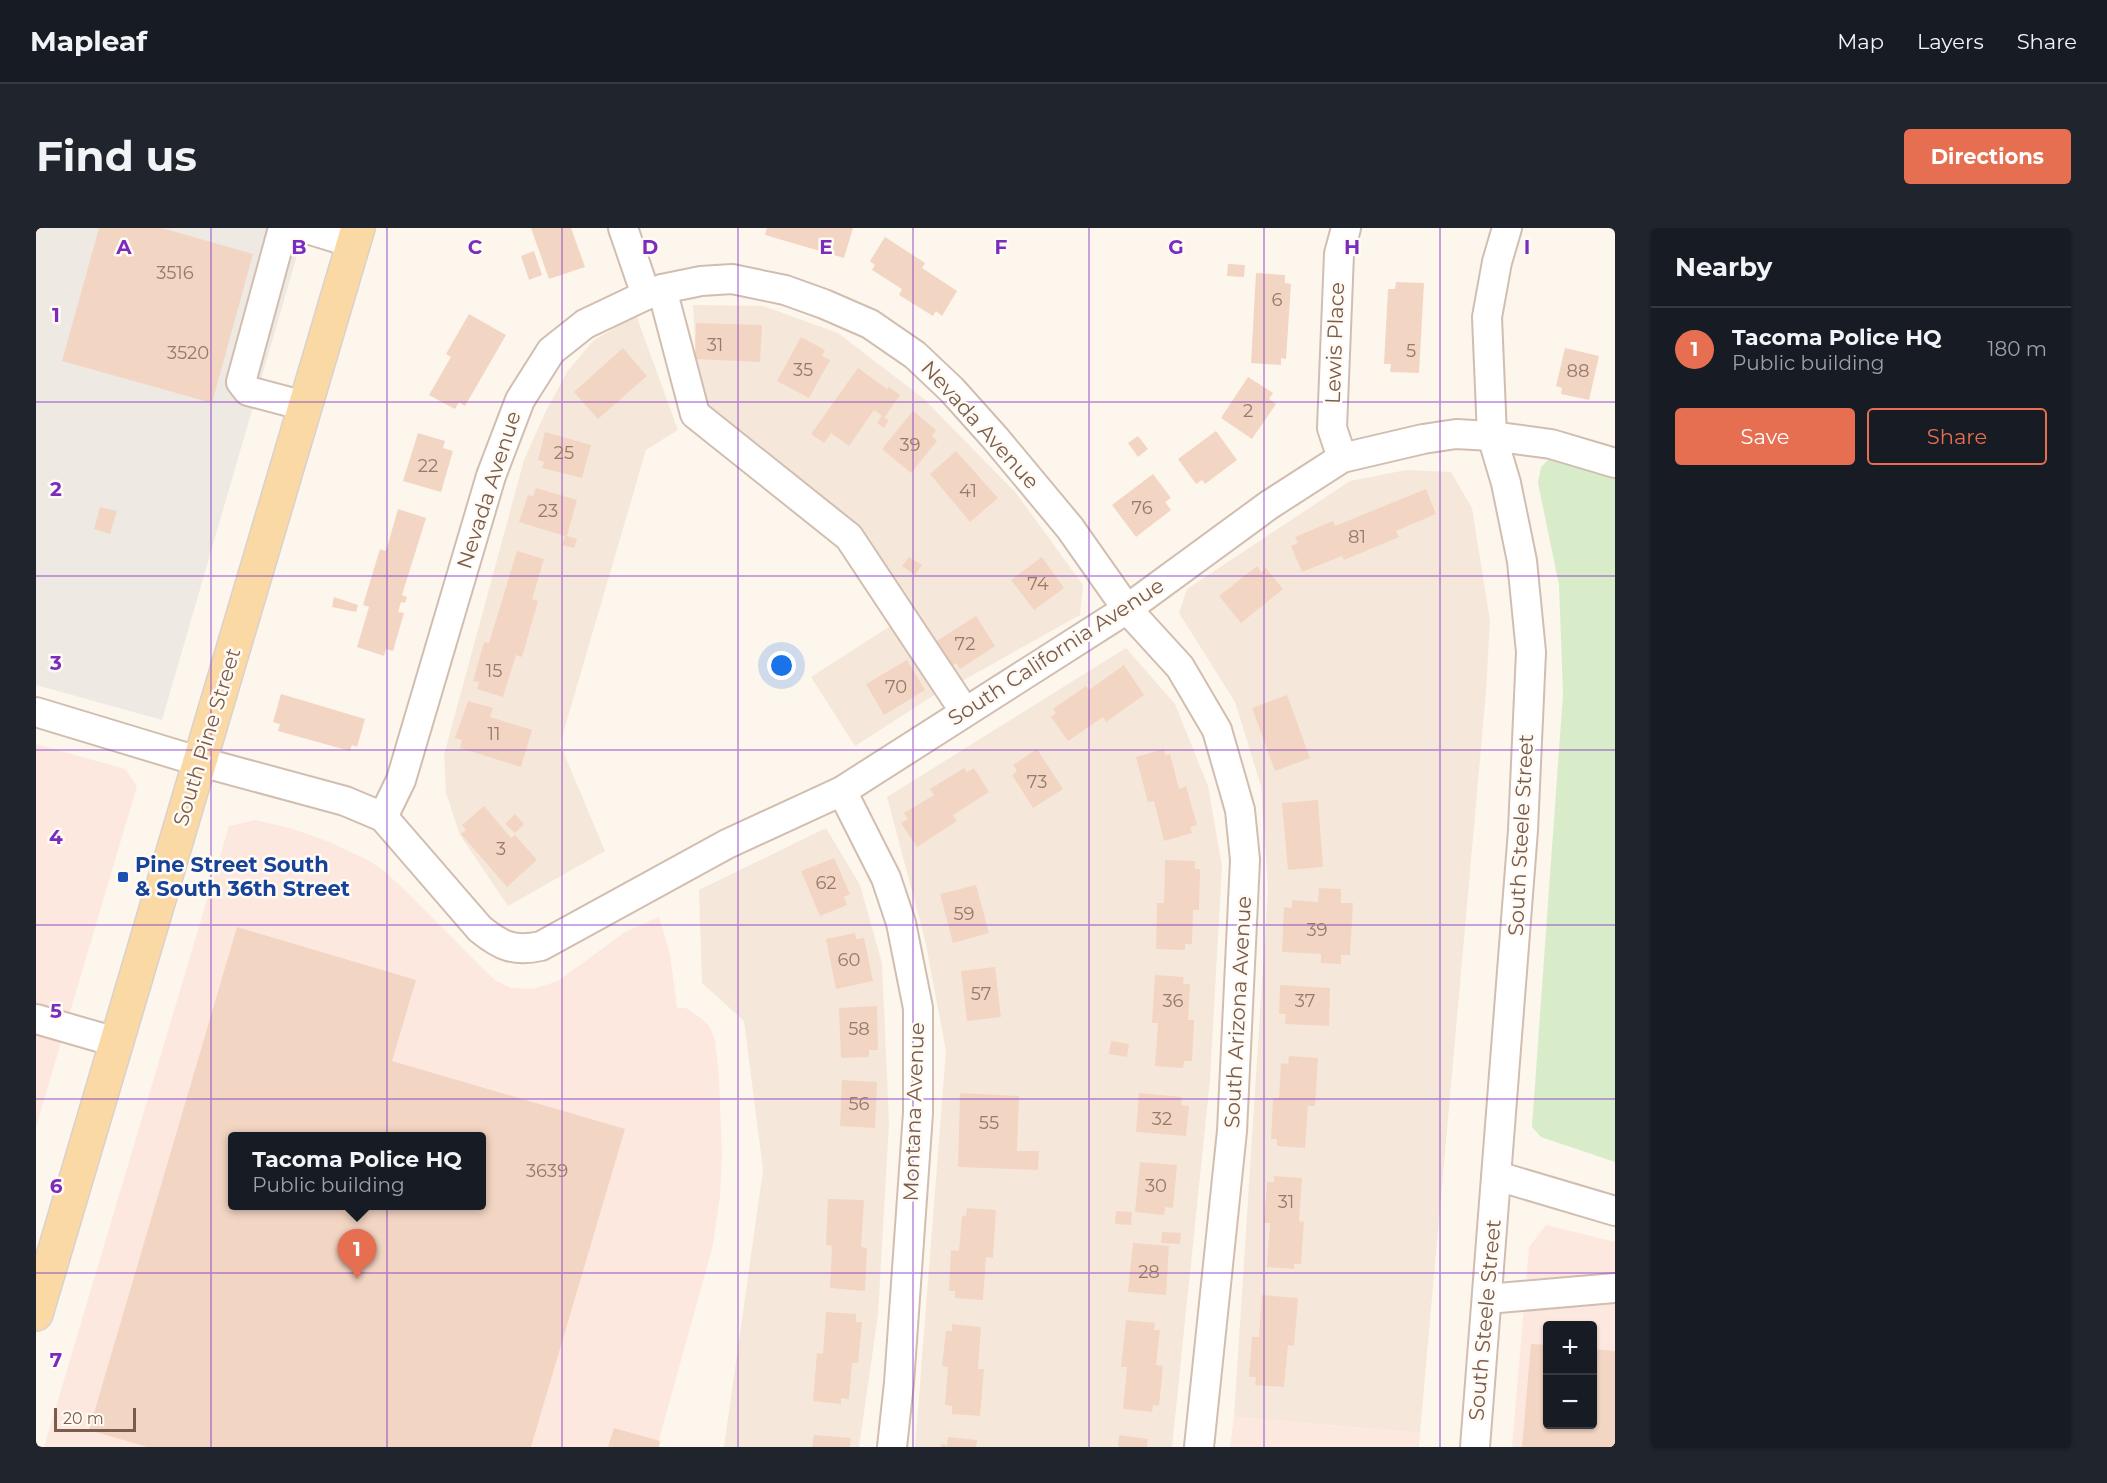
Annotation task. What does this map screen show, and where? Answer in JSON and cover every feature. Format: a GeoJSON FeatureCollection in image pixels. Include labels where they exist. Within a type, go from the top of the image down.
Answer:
{"type":"FeatureCollection","features":[{"type":"Feature","properties":{"kind":"main road","name":"South Pine Street"},"geometry":{"type":"LineString","coordinates":[[36,1314],[356,235]]}},
{"type":"Feature","properties":{"kind":"street"},"geometry":{"type":"LineString","coordinates":[[283,228],[241,382],[248,391],[305,406]]}},
{"type":"Feature","properties":{"kind":"street"},"geometry":{"type":"LineString","coordinates":[[304,228],[356,235]]}},
{"type":"Feature","properties":{"kind":"street"},"geometry":{"type":"LineString","coordinates":[[623,228],[654,292],[695,414],[849,537],[965,712]]}},
{"type":"Feature","properties":{"kind":"street","name":"Lewis Place"},"geometry":{"type":"LineString","coordinates":[[1342,458],[1332,428],[1339,254],[1346,228]]}},
{"type":"Feature","properties":{"kind":"street","name":"South Steele Street"},"geometry":{"type":"LineString","coordinates":[[1475,1447],[1523,830],[1531,652],[1522,561],[1506,483],[1492,436],[1487,317],[1497,262],[1507,228]]}},
{"type":"Feature","properties":{"kind":"street","name":"Nevada Avenue"},"geometry":{"type":"LineString","coordinates":[[383,817],[401,780],[491,476],[520,400],[552,351],[585,324],[654,292],[701,281],[732,279],[785,290],[870,324],[915,355],[952,390],[1070,528],[1127,609]]}},
{"type":"Feature","properties":{"kind":"street","name":"South California Avenue"},"geometry":{"type":"LineString","coordinates":[[383,817],[480,930],[511,948],[541,946],[727,844],[842,791],[1127,609],[1269,505],[1342,458],[1423,439],[1456,434],[1551,444],[1615,463]]}},
{"type":"Feature","properties":{"kind":"street","name":"South Arizona Avenue"},"geometry":{"type":"LineString","coordinates":[[1127,609],[1180,667],[1217,730],[1240,810],[1245,860],[1232,1131],[1199,1447]]}},
{"type":"Feature","properties":{"kind":"street"},"geometry":{"type":"LineString","coordinates":[[36,712],[201,762],[345,801],[383,817]]}},
{"type":"Feature","properties":{"kind":"street","name":"Montana Avenue"},"geometry":{"type":"LineString","coordinates":[[842,791],[886,878],[901,923],[918,1008],[918,1113],[899,1383],[892,1447]]}},
{"type":"Feature","properties":{"kind":"street"},"geometry":{"type":"LineString","coordinates":[[36,1019],[116,1042]]}},
{"type":"Feature","properties":{"kind":"street"},"geometry":{"type":"LineString","coordinates":[[1497,1176],[1615,1211]]}},
{"type":"Feature","properties":{"kind":"street"},"geometry":{"type":"LineString","coordinates":[[1487,1299],[1615,1288]]}},
{"type":"Feature","properties":{"kind":"shaded area"},"geometry":{"type":"Polygon","coordinates":[[[36,228],[305,228],[162,720],[36,685],[36,228]]]}},
{"type":"Feature","properties":{"kind":"shaded area"},"geometry":{"type":"Polygon","coordinates":[[[693,305],[763,306],[838,333],[924,399],[1016,493],[1083,585],[1080,615],[962,681],[863,534],[698,405],[693,305]]]}},
{"type":"Feature","properties":{"kind":"shaded area"},"geometry":{"type":"Polygon","coordinates":[[[636,315],[678,430],[646,450],[560,744],[605,851],[508,906],[460,835],[446,793],[444,755],[524,460],[567,372],[593,341],[636,315]]]}},
{"type":"Feature","properties":{"kind":"shaded area"},"geometry":{"type":"Polygon","coordinates":[[[1406,470],[1451,472],[1472,508],[1490,621],[1486,692],[1420,1433],[1234,1417],[1268,889],[1261,786],[1235,702],[1179,613],[1187,589],[1350,481],[1406,470]]]}},
{"type":"Feature","properties":{"kind":"shaded area"},"geometry":{"type":"Polygon","coordinates":[[[895,623],[939,692],[855,746],[811,677],[895,623]]]}},
{"type":"Feature","properties":{"kind":"shaded area"},"geometry":{"type":"Polygon","coordinates":[[[1126,648],[1175,704],[1208,786],[1222,866],[1210,1080],[1172,1447],[915,1447],[946,1051],[925,940],[887,797],[1126,648]]]}},
{"type":"Feature","properties":{"kind":"shaded area"},"geometry":{"type":"Polygon","coordinates":[[[36,744],[125,769],[137,786],[36,1127],[36,744]]]}},
{"type":"Feature","properties":{"kind":"shaded area"},"geometry":{"type":"Polygon","coordinates":[[[256,820],[293,829],[327,841],[368,860],[407,892],[495,980],[511,988],[533,989],[558,981],[625,932],[659,917],[670,954],[677,1008],[686,1008],[702,1019],[710,1027],[715,1040],[722,1155],[720,1196],[713,1245],[657,1447],[44,1447],[229,826],[256,820]]]}},
{"type":"Feature","properties":{"kind":"shaded area"},"geometry":{"type":"Polygon","coordinates":[[[826,828],[860,885],[882,963],[889,1123],[878,1315],[859,1447],[724,1447],[763,1170],[744,1021],[702,983],[699,890],[826,828]]]}},
{"type":"Feature","properties":{"kind":"shaded area"},"geometry":{"type":"Polygon","coordinates":[[[1546,1225],[1615,1242],[1615,1447],[1512,1447],[1529,1247],[1546,1225]]]}},
{"type":"Feature","properties":{"kind":"shaded area"},"geometry":{"type":"Polygon","coordinates":[[[1234,1417],[1420,1433],[1419,1447],[1230,1447],[1234,1417]]]}},
{"type":"Feature","properties":{"kind":"green space"},"geometry":{"type":"Polygon","coordinates":[[[1553,455],[1615,475],[1615,1162],[1541,1137],[1532,1127],[1563,694],[1559,585],[1538,483],[1541,467],[1553,455]]]}},
{"type":"Feature","properties":{"kind":"building"},"geometry":{"type":"Polygon","coordinates":[[[99,228],[162,228],[253,254],[212,403],[62,361],[99,228]]]}},
{"type":"Feature","properties":{"kind":"building"},"geometry":{"type":"Polygon","coordinates":[[[531,228],[571,228],[585,267],[549,279],[531,228]]]}},
{"type":"Feature","properties":{"kind":"building"},"geometry":{"type":"Polygon","coordinates":[[[767,228],[853,228],[844,258],[765,235],[767,228]]]}},
{"type":"Feature","properties":{"kind":"building"},"geometry":{"type":"Polygon","coordinates":[[[885,237],[925,263],[922,268],[957,291],[942,316],[936,311],[933,316],[899,295],[902,289],[872,270],[875,265],[870,261],[885,237]]]}},
{"type":"Feature","properties":{"kind":"building"},"geometry":{"type":"Polygon","coordinates":[[[534,251],[542,275],[529,280],[521,256],[534,251]]]}},
{"type":"Feature","properties":{"kind":"building"},"geometry":{"type":"Polygon","coordinates":[[[1228,264],[1245,265],[1244,277],[1227,276],[1228,264]]]}},
{"type":"Feature","properties":{"kind":"building"},"geometry":{"type":"Polygon","coordinates":[[[1256,273],[1285,275],[1285,283],[1291,284],[1286,359],[1281,358],[1281,365],[1251,363],[1256,273]]]}},
{"type":"Feature","properties":{"kind":"building"},"geometry":{"type":"Polygon","coordinates":[[[1396,282],[1424,283],[1419,373],[1390,372],[1391,364],[1384,364],[1388,289],[1395,289],[1396,282]]]}},
{"type":"Feature","properties":{"kind":"building"},"geometry":{"type":"Polygon","coordinates":[[[469,314],[506,335],[465,406],[459,402],[455,409],[429,395],[451,357],[446,354],[469,314]]]}},
{"type":"Feature","properties":{"kind":"building"},"geometry":{"type":"Polygon","coordinates":[[[696,323],[762,325],[760,362],[695,359],[696,323]]]}},
{"type":"Feature","properties":{"kind":"building"},"geometry":{"type":"Polygon","coordinates":[[[801,337],[825,350],[822,356],[830,360],[809,398],[777,381],[801,337]]]}},
{"type":"Feature","properties":{"kind":"building"},"geometry":{"type":"Polygon","coordinates":[[[623,348],[647,376],[598,419],[574,392],[623,348]]]}},
{"type":"Feature","properties":{"kind":"building"},"geometry":{"type":"Polygon","coordinates":[[[1565,348],[1599,356],[1589,400],[1561,394],[1562,388],[1556,386],[1565,348]]]}},
{"type":"Feature","properties":{"kind":"building"},"geometry":{"type":"Polygon","coordinates":[[[858,368],[887,389],[889,387],[900,395],[884,418],[889,420],[884,428],[877,423],[882,416],[874,410],[849,446],[831,433],[824,443],[811,434],[858,368]]]}},
{"type":"Feature","properties":{"kind":"building"},"geometry":{"type":"Polygon","coordinates":[[[1248,377],[1273,393],[1269,399],[1276,404],[1252,439],[1221,418],[1248,377]]]}},
{"type":"Feature","properties":{"kind":"building"},"geometry":{"type":"Polygon","coordinates":[[[913,411],[936,430],[932,436],[937,441],[911,473],[882,449],[913,411]]]}},
{"type":"Feature","properties":{"kind":"building"},"geometry":{"type":"Polygon","coordinates":[[[1216,431],[1237,460],[1205,484],[1202,480],[1196,484],[1178,459],[1216,431]]]}},
{"type":"Feature","properties":{"kind":"building"},"geometry":{"type":"Polygon","coordinates":[[[545,432],[591,445],[582,478],[542,468],[544,462],[538,460],[545,432]]]}},
{"type":"Feature","properties":{"kind":"building"},"geometry":{"type":"Polygon","coordinates":[[[418,433],[445,441],[443,448],[453,451],[441,492],[403,481],[418,433]]]}},
{"type":"Feature","properties":{"kind":"building"},"geometry":{"type":"Polygon","coordinates":[[[1138,436],[1148,449],[1138,457],[1128,443],[1138,436]]]}},
{"type":"Feature","properties":{"kind":"building"},"geometry":{"type":"Polygon","coordinates":[[[956,451],[998,498],[970,522],[930,474],[956,451]]]}},
{"type":"Feature","properties":{"kind":"building"},"geometry":{"type":"Polygon","coordinates":[[[1153,474],[1171,498],[1165,502],[1171,510],[1136,537],[1112,505],[1153,474]]]}},
{"type":"Feature","properties":{"kind":"building"},"geometry":{"type":"Polygon","coordinates":[[[536,488],[577,500],[567,536],[577,539],[574,548],[562,545],[565,536],[519,522],[528,495],[533,496],[536,488]]]}},
{"type":"Feature","properties":{"kind":"building"},"geometry":{"type":"Polygon","coordinates":[[[1426,489],[1436,514],[1396,531],[1399,537],[1344,560],[1342,556],[1302,572],[1291,546],[1298,543],[1295,537],[1333,521],[1335,526],[1426,489]]]}},
{"type":"Feature","properties":{"kind":"building"},"geometry":{"type":"Polygon","coordinates":[[[100,507],[117,511],[110,534],[94,529],[100,507]]]}},
{"type":"Feature","properties":{"kind":"building"},"geometry":{"type":"Polygon","coordinates":[[[398,509],[426,518],[402,595],[407,597],[405,603],[401,602],[398,612],[404,613],[393,651],[386,649],[384,656],[357,647],[369,607],[363,605],[380,549],[386,551],[398,509]]]}},
{"type":"Feature","properties":{"kind":"building"},"geometry":{"type":"Polygon","coordinates":[[[517,551],[544,559],[532,599],[538,601],[522,657],[516,655],[503,697],[477,689],[479,682],[473,681],[484,642],[489,643],[517,551]]]}},
{"type":"Feature","properties":{"kind":"building"},"geometry":{"type":"Polygon","coordinates":[[[909,557],[922,565],[915,575],[902,566],[909,557]]]}},
{"type":"Feature","properties":{"kind":"building"},"geometry":{"type":"Polygon","coordinates":[[[1042,557],[1064,588],[1034,610],[1011,580],[1042,557]]]}},
{"type":"Feature","properties":{"kind":"building"},"geometry":{"type":"Polygon","coordinates":[[[1257,566],[1261,572],[1266,568],[1283,589],[1241,623],[1219,596],[1257,566]]]}},
{"type":"Feature","properties":{"kind":"building"},"geometry":{"type":"Polygon","coordinates":[[[334,597],[358,605],[356,612],[332,607],[334,597]]]}},
{"type":"Feature","properties":{"kind":"building"},"geometry":{"type":"Polygon","coordinates":[[[976,616],[995,646],[960,669],[956,663],[950,667],[935,642],[976,616]]]}},
{"type":"Feature","properties":{"kind":"building"},"geometry":{"type":"Polygon","coordinates":[[[907,660],[925,690],[884,715],[866,684],[907,660]]]}},
{"type":"Feature","properties":{"kind":"building"},"geometry":{"type":"Polygon","coordinates":[[[1124,665],[1144,695],[1106,722],[1103,717],[1068,741],[1051,717],[1056,713],[1053,709],[1086,686],[1089,690],[1124,665]]]}},
{"type":"Feature","properties":{"kind":"building"},"geometry":{"type":"Polygon","coordinates":[[[281,694],[365,719],[357,747],[352,745],[350,751],[278,731],[280,724],[273,722],[281,694]]]}},
{"type":"Feature","properties":{"kind":"building"},"geometry":{"type":"Polygon","coordinates":[[[1287,695],[1310,758],[1275,771],[1252,708],[1287,695]]]}},
{"type":"Feature","properties":{"kind":"building"},"geometry":{"type":"Polygon","coordinates":[[[468,701],[493,708],[490,717],[532,730],[521,767],[460,748],[462,740],[455,738],[468,701]]]}},
{"type":"Feature","properties":{"kind":"building"},"geometry":{"type":"Polygon","coordinates":[[[1037,749],[1063,789],[1033,808],[1012,775],[1017,771],[1013,765],[1037,749]]]}},
{"type":"Feature","properties":{"kind":"building"},"geometry":{"type":"Polygon","coordinates":[[[1164,749],[1165,755],[1170,754],[1179,789],[1186,786],[1197,825],[1190,827],[1192,833],[1164,841],[1154,801],[1148,802],[1136,757],[1164,749]]]}},
{"type":"Feature","properties":{"kind":"building"},"geometry":{"type":"Polygon","coordinates":[[[964,768],[967,772],[974,768],[989,792],[953,815],[957,821],[917,847],[901,823],[908,819],[904,813],[934,795],[930,789],[964,768]]]}},
{"type":"Feature","properties":{"kind":"building"},"geometry":{"type":"Polygon","coordinates":[[[1318,800],[1323,867],[1288,870],[1282,803],[1318,800]]]}},
{"type":"Feature","properties":{"kind":"building"},"geometry":{"type":"Polygon","coordinates":[[[484,806],[511,838],[515,835],[537,860],[507,887],[461,834],[466,830],[462,825],[484,806]]]}},
{"type":"Feature","properties":{"kind":"building"},"geometry":{"type":"Polygon","coordinates":[[[515,814],[524,824],[515,833],[505,824],[515,814]]]}},
{"type":"Feature","properties":{"kind":"building"},"geometry":{"type":"Polygon","coordinates":[[[834,858],[850,894],[844,897],[847,905],[820,916],[801,871],[834,858]]]}},
{"type":"Feature","properties":{"kind":"building"},"geometry":{"type":"Polygon","coordinates":[[[1165,860],[1195,861],[1195,869],[1200,869],[1199,910],[1193,910],[1192,944],[1185,944],[1185,950],[1156,949],[1157,903],[1164,903],[1165,860]]]}},
{"type":"Feature","properties":{"kind":"building"},"geometry":{"type":"Polygon","coordinates":[[[976,885],[989,933],[953,943],[940,894],[976,885]]]}},
{"type":"Feature","properties":{"kind":"building"},"geometry":{"type":"Polygon","coordinates":[[[1319,888],[1341,889],[1341,903],[1353,903],[1350,955],[1341,955],[1341,964],[1321,963],[1321,954],[1282,952],[1284,907],[1292,908],[1292,900],[1318,902],[1319,888]]]}},
{"type":"Feature","properties":{"kind":"building"},"geometry":{"type":"Polygon","coordinates":[[[237,927],[416,980],[392,1061],[625,1129],[531,1447],[147,1447],[89,1430],[237,927]]]}},
{"type":"Feature","properties":{"kind":"building"},"geometry":{"type":"Polygon","coordinates":[[[855,933],[856,939],[864,938],[873,981],[836,989],[826,939],[855,933]]]}},
{"type":"Feature","properties":{"kind":"building"},"geometry":{"type":"Polygon","coordinates":[[[995,967],[1001,1017],[967,1021],[961,971],[995,967]]]}},
{"type":"Feature","properties":{"kind":"building"},"geometry":{"type":"Polygon","coordinates":[[[1155,975],[1184,977],[1183,984],[1190,984],[1188,1020],[1194,1020],[1192,1061],[1184,1061],[1183,1068],[1155,1066],[1158,1023],[1152,1023],[1155,975]]]}},
{"type":"Feature","properties":{"kind":"building"},"geometry":{"type":"Polygon","coordinates":[[[1280,985],[1330,988],[1329,1026],[1285,1024],[1286,1014],[1279,1014],[1280,985]]]}},
{"type":"Feature","properties":{"kind":"building"},"geometry":{"type":"Polygon","coordinates":[[[877,1006],[878,1050],[869,1050],[869,1057],[841,1058],[839,1008],[877,1006]]]}},
{"type":"Feature","properties":{"kind":"building"},"geometry":{"type":"Polygon","coordinates":[[[1111,1041],[1129,1044],[1127,1057],[1109,1054],[1111,1041]]]}},
{"type":"Feature","properties":{"kind":"building"},"geometry":{"type":"Polygon","coordinates":[[[1289,1056],[1318,1058],[1315,1106],[1308,1106],[1305,1148],[1277,1146],[1277,1139],[1271,1139],[1273,1098],[1279,1098],[1281,1063],[1288,1064],[1289,1056]]]}},
{"type":"Feature","properties":{"kind":"building"},"geometry":{"type":"Polygon","coordinates":[[[842,1080],[877,1082],[875,1128],[840,1126],[842,1080]]]}},
{"type":"Feature","properties":{"kind":"building"},"geometry":{"type":"Polygon","coordinates":[[[960,1093],[1019,1096],[1017,1151],[1039,1151],[1038,1170],[958,1167],[960,1093]]]}},
{"type":"Feature","properties":{"kind":"building"},"geometry":{"type":"Polygon","coordinates":[[[1139,1093],[1182,1097],[1181,1105],[1189,1106],[1186,1136],[1136,1132],[1139,1093]]]}},
{"type":"Feature","properties":{"kind":"building"},"geometry":{"type":"Polygon","coordinates":[[[1140,1162],[1177,1165],[1173,1208],[1165,1207],[1164,1215],[1135,1212],[1140,1162]]]}},
{"type":"Feature","properties":{"kind":"building"},"geometry":{"type":"Polygon","coordinates":[[[1274,1176],[1302,1178],[1299,1221],[1304,1222],[1301,1264],[1294,1264],[1294,1269],[1267,1267],[1270,1223],[1264,1223],[1267,1182],[1274,1182],[1274,1176]]]}},
{"type":"Feature","properties":{"kind":"building"},"geometry":{"type":"Polygon","coordinates":[[[828,1199],[864,1200],[861,1247],[867,1248],[865,1291],[830,1288],[832,1246],[826,1245],[828,1199]]]}},
{"type":"Feature","properties":{"kind":"building"},"geometry":{"type":"Polygon","coordinates":[[[967,1208],[996,1210],[993,1258],[986,1257],[983,1300],[955,1298],[955,1291],[949,1291],[951,1250],[959,1251],[962,1216],[966,1216],[967,1208]]]}},
{"type":"Feature","properties":{"kind":"building"},"geometry":{"type":"Polygon","coordinates":[[[1116,1211],[1132,1212],[1131,1225],[1115,1224],[1116,1211]]]}},
{"type":"Feature","properties":{"kind":"building"},"geometry":{"type":"Polygon","coordinates":[[[1162,1232],[1181,1233],[1180,1244],[1161,1243],[1162,1232]]]}},
{"type":"Feature","properties":{"kind":"building"},"geometry":{"type":"Polygon","coordinates":[[[1133,1243],[1169,1246],[1166,1295],[1128,1292],[1133,1243]]]}},
{"type":"Feature","properties":{"kind":"building"},"geometry":{"type":"Polygon","coordinates":[[[1262,1295],[1298,1298],[1294,1346],[1288,1345],[1284,1387],[1255,1385],[1256,1377],[1249,1377],[1252,1337],[1259,1337],[1262,1295]]]}},
{"type":"Feature","properties":{"kind":"building"},"geometry":{"type":"Polygon","coordinates":[[[826,1312],[856,1314],[856,1322],[862,1322],[858,1363],[852,1363],[849,1399],[841,1398],[841,1404],[813,1401],[817,1353],[823,1354],[826,1312]]]}},
{"type":"Feature","properties":{"kind":"building"},"geometry":{"type":"Polygon","coordinates":[[[1126,1320],[1155,1323],[1154,1330],[1160,1330],[1156,1365],[1163,1366],[1159,1406],[1153,1405],[1152,1412],[1123,1409],[1127,1367],[1121,1367],[1126,1320]]]}},
{"type":"Feature","properties":{"kind":"building"},"geometry":{"type":"Polygon","coordinates":[[[952,1324],[981,1327],[978,1369],[984,1369],[980,1416],[952,1414],[952,1406],[945,1405],[948,1367],[942,1366],[946,1331],[952,1331],[952,1324]]]}},
{"type":"Feature","properties":{"kind":"building"},"geometry":{"type":"Polygon","coordinates":[[[1531,1344],[1543,1345],[1543,1429],[1597,1429],[1597,1349],[1615,1351],[1615,1447],[1522,1447],[1531,1344]]]}},
{"type":"Feature","properties":{"kind":"building"},"geometry":{"type":"Polygon","coordinates":[[[614,1428],[660,1441],[659,1447],[608,1447],[614,1428]]]}},
{"type":"Feature","properties":{"kind":"building"},"geometry":{"type":"Polygon","coordinates":[[[814,1435],[851,1438],[850,1447],[812,1447],[814,1435]]]}},
{"type":"Feature","properties":{"kind":"building"},"geometry":{"type":"Polygon","coordinates":[[[1119,1435],[1148,1439],[1147,1447],[1118,1447],[1119,1435]]]}},
{"type":"Feature","properties":{"kind":"building"},"geometry":{"type":"Polygon","coordinates":[[[948,1437],[977,1440],[976,1447],[941,1447],[941,1444],[947,1445],[948,1437]]]}},
{"type":"Feature","properties":{"kind":"place","name":"Pine Street South & South 36th Street"},"geometry":{"type":"Point","coordinates":[123,877]}},
{"type":"Feature","properties":{"kind":"place","name":"Tacoma Police HQ"},"geometry":{"type":"Point","coordinates":[357,1279]}}]}
